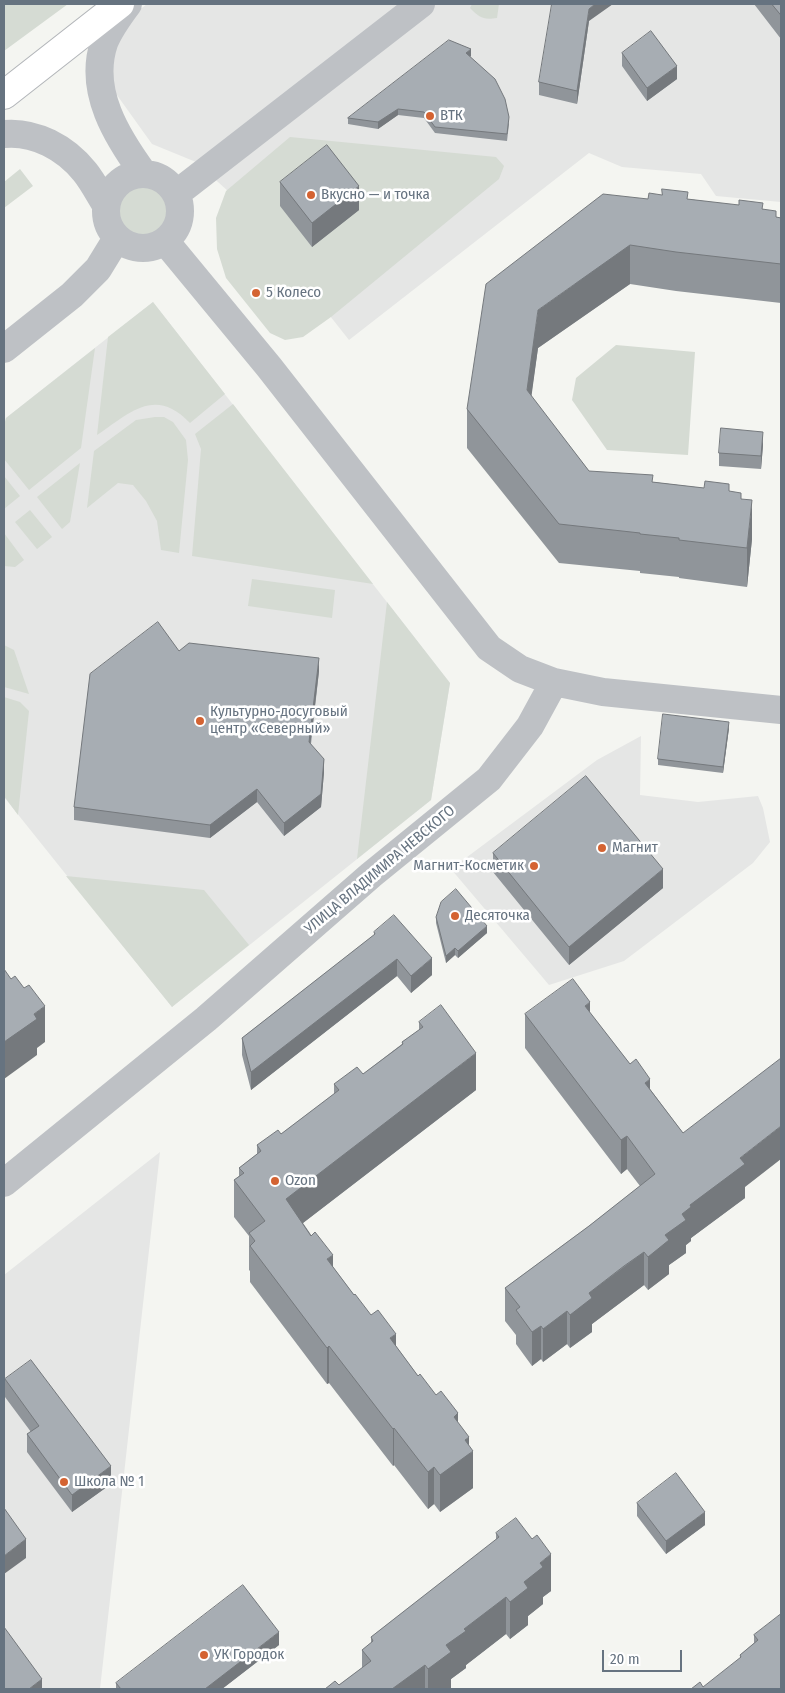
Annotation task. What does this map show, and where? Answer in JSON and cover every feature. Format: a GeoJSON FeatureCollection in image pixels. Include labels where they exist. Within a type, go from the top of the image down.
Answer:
{"type":"FeatureCollection","features":[{"type":"Feature","properties":{"kind":"main road"},"geometry":{"type":"LineString","coordinates":[[4,95],[120,4]]}},
{"type":"Feature","properties":{"kind":"street"},"geometry":{"type":"LineString","coordinates":[[128,4],[104,43],[99,83],[115,130],[126,150],[144,174]]}},
{"type":"Feature","properties":{"kind":"street"},"geometry":{"type":"LineString","coordinates":[[176,194],[421,4]]}},
{"type":"Feature","properties":{"kind":"street"},"geometry":{"type":"LineString","coordinates":[[4,134],[21,134],[40,139],[57,147],[85,172],[106,205]]}},
{"type":"Feature","properties":{"kind":"street"},"geometry":{"type":"LineString","coordinates":[[144,174],[161,179],[176,194],[180,216],[177,225],[165,241],[156,246],[136,248],[117,238],[110,228],[106,216],[106,205],[110,194],[124,179],[144,174]]}},
{"type":"Feature","properties":{"kind":"street"},"geometry":{"type":"LineString","coordinates":[[4,349],[72,295],[98,270],[117,238]]}},
{"type":"Feature","properties":{"kind":"street"},"geometry":{"type":"LineString","coordinates":[[165,241],[269,367],[489,648],[520,669],[554,682],[603,692],[781,710]]}},
{"type":"Feature","properties":{"kind":"street","name":"УЛИЦА ВЛАДИМИРА НЕВСКОГО"},"geometry":{"type":"LineString","coordinates":[[4,1183],[206,1019],[371,875],[489,779],[530,726],[554,682]]}},
{"type":"Feature","properties":{"kind":"shaded area"},"geometry":{"type":"Polygon","coordinates":[[[4,4],[68,4],[4,51],[4,4]]]}},
{"type":"Feature","properties":{"kind":"shaded area"},"geometry":{"type":"Polygon","coordinates":[[[147,4],[781,4],[781,202],[716,196],[701,174],[622,167],[589,153],[349,340],[240,202],[196,162],[152,144],[104,77],[115,29],[147,4]]]}},
{"type":"Feature","properties":{"kind":"shaded area"},"geometry":{"type":"Polygon","coordinates":[[[472,4],[499,4],[497,18],[488,19],[479,16],[470,8],[472,4]]]}},
{"type":"Feature","properties":{"kind":"shaded area"},"geometry":{"type":"Polygon","coordinates":[[[290,137],[496,157],[504,166],[499,179],[331,317],[303,337],[285,340],[270,333],[226,278],[217,249],[216,218],[226,191],[290,137]]]}},
{"type":"Feature","properties":{"kind":"shaded area"},"geometry":{"type":"Polygon","coordinates":[[[20,169],[33,186],[4,208],[4,182],[20,169]]]}},
{"type":"Feature","properties":{"kind":"shaded area"},"geometry":{"type":"Polygon","coordinates":[[[138,185],[148,185],[158,189],[166,197],[170,212],[166,227],[158,235],[148,239],[138,239],[128,235],[120,227],[116,217],[116,207],[120,197],[128,189],[138,185]]]}},
{"type":"Feature","properties":{"kind":"shaded area"},"geometry":{"type":"Polygon","coordinates":[[[153,302],[450,683],[431,800],[172,1007],[4,797],[4,426],[6,418],[153,302]]]}},
{"type":"Feature","properties":{"kind":"shaded area"},"geometry":{"type":"Polygon","coordinates":[[[153,302],[225,394],[190,423],[177,412],[165,406],[154,405],[132,412],[97,435],[108,337],[153,302]]]}},
{"type":"Feature","properties":{"kind":"shaded area"},"geometry":{"type":"Polygon","coordinates":[[[616,345],[695,352],[688,455],[607,450],[572,400],[576,378],[616,345]]]}},
{"type":"Feature","properties":{"kind":"shaded area"},"geometry":{"type":"Polygon","coordinates":[[[95,348],[81,448],[29,490],[4,459],[4,426],[6,418],[95,348]]]}},
{"type":"Feature","properties":{"kind":"shaded area"},"geometry":{"type":"Polygon","coordinates":[[[233,404],[373,584],[192,556],[201,449],[195,434],[233,404]]]}},
{"type":"Feature","properties":{"kind":"shaded area"},"geometry":{"type":"Polygon","coordinates":[[[164,417],[173,422],[186,440],[188,460],[179,553],[161,550],[157,521],[146,501],[133,485],[118,483],[87,508],[94,451],[136,420],[164,417]]]}},
{"type":"Feature","properties":{"kind":"shaded area"},"geometry":{"type":"Polygon","coordinates":[[[80,463],[70,522],[62,529],[37,497],[80,463]]]}},
{"type":"Feature","properties":{"kind":"shaded area"},"geometry":{"type":"Polygon","coordinates":[[[4,476],[20,496],[4,509],[4,476]]]}},
{"type":"Feature","properties":{"kind":"shaded area"},"geometry":{"type":"Polygon","coordinates":[[[30,510],[52,537],[37,549],[15,522],[30,510]]]}},
{"type":"Feature","properties":{"kind":"shaded area"},"geometry":{"type":"Polygon","coordinates":[[[4,533],[24,560],[15,567],[4,566],[4,533]]]}},
{"type":"Feature","properties":{"kind":"shaded area"},"geometry":{"type":"Polygon","coordinates":[[[252,579],[335,590],[332,618],[248,606],[252,579]]]}},
{"type":"Feature","properties":{"kind":"shaded area"},"geometry":{"type":"Polygon","coordinates":[[[387,602],[450,683],[431,800],[357,859],[387,602]]]}},
{"type":"Feature","properties":{"kind":"shaded area"},"geometry":{"type":"Polygon","coordinates":[[[4,645],[14,650],[29,694],[4,687],[4,645]]]}},
{"type":"Feature","properties":{"kind":"shaded area"},"geometry":{"type":"Polygon","coordinates":[[[4,697],[20,702],[29,711],[18,815],[4,796],[4,697]]]}},
{"type":"Feature","properties":{"kind":"shaded area"},"geometry":{"type":"Polygon","coordinates":[[[641,736],[640,795],[698,802],[758,796],[763,808],[770,842],[753,863],[624,961],[549,985],[451,869],[597,760],[641,736]]]}},
{"type":"Feature","properties":{"kind":"shaded area"},"geometry":{"type":"Polygon","coordinates":[[[66,876],[204,890],[249,945],[172,1007],[66,876]]]}},
{"type":"Feature","properties":{"kind":"shaded area","name":"Школа № 1"},"geometry":{"type":"Polygon","coordinates":[[[160,1152],[100,1689],[4,1689],[4,1275],[160,1152]]]}},
{"type":"Feature","properties":{"kind":"building"},"geometry":{"type":"Polygon","coordinates":[[[552,4],[595,4],[589,9],[577,91],[539,82],[552,4]]]}},
{"type":"Feature","properties":{"kind":"building"},"geometry":{"type":"Polygon","coordinates":[[[772,4],[781,4],[781,15],[772,4]]]}},
{"type":"Feature","properties":{"kind":"building"},"geometry":{"type":"Polygon","coordinates":[[[651,31],[677,66],[647,88],[622,53],[651,31]]]}},
{"type":"Feature","properties":{"kind":"building"},"geometry":{"type":"Polygon","coordinates":[[[449,40],[471,49],[466,53],[495,79],[505,99],[509,117],[507,134],[435,127],[424,112],[398,109],[378,122],[348,118],[449,40]]]}},
{"type":"Feature","properties":{"kind":"building"},"geometry":{"type":"Polygon","coordinates":[[[327,145],[359,186],[312,223],[280,182],[327,145]]]}},
{"type":"Feature","properties":{"kind":"building"},"geometry":{"type":"Polygon","coordinates":[[[662,189],[688,192],[687,199],[739,205],[739,200],[763,203],[762,209],[776,211],[776,217],[781,218],[781,264],[630,245],[538,310],[527,390],[589,471],[653,475],[652,482],[704,488],[705,481],[729,484],[729,491],[741,493],[741,499],[752,500],[747,548],[559,524],[467,409],[486,284],[603,194],[648,199],[649,193],[662,195],[662,189]]]}},
{"type":"Feature","properties":{"kind":"building"},"geometry":{"type":"Polygon","coordinates":[[[721,428],[763,432],[761,456],[719,453],[721,428]]]}},
{"type":"Feature","properties":{"kind":"building","name":"Культурно-досуговый центр «Северный»"},"geometry":{"type":"Polygon","coordinates":[[[158,622],[179,651],[189,643],[319,658],[309,742],[324,759],[321,794],[284,823],[257,789],[210,825],[74,807],[90,674],[158,622]]]}},
{"type":"Feature","properties":{"kind":"building"},"geometry":{"type":"Polygon","coordinates":[[[663,714],[729,722],[723,767],[658,759],[663,714]]]}},
{"type":"Feature","properties":{"kind":"building"},"geometry":{"type":"Polygon","coordinates":[[[586,776],[663,869],[569,947],[493,853],[586,776]]]}},
{"type":"Feature","properties":{"kind":"building"},"geometry":{"type":"Polygon","coordinates":[[[456,889],[487,926],[458,951],[455,948],[446,956],[436,917],[441,902],[456,889]]]}},
{"type":"Feature","properties":{"kind":"building"},"geometry":{"type":"Polygon","coordinates":[[[394,915],[432,958],[411,976],[397,959],[251,1072],[242,1038],[375,934],[374,932],[394,915]]]}},
{"type":"Feature","properties":{"kind":"building"},"geometry":{"type":"Polygon","coordinates":[[[4,969],[11,979],[15,976],[24,988],[29,985],[45,1006],[34,1014],[37,1019],[4,1042],[4,969]]]}},
{"type":"Feature","properties":{"kind":"building"},"geometry":{"type":"Polygon","coordinates":[[[573,979],[590,1002],[585,1006],[630,1064],[636,1059],[650,1079],[645,1083],[683,1133],[781,1058],[781,1126],[740,1158],[745,1164],[690,1205],[691,1207],[682,1214],[686,1220],[665,1235],[669,1240],[648,1257],[644,1252],[624,1266],[589,1293],[592,1298],[570,1315],[567,1311],[543,1329],[541,1326],[532,1332],[516,1310],[520,1307],[505,1288],[655,1174],[627,1136],[621,1140],[525,1014],[573,979]]]}},
{"type":"Feature","properties":{"kind":"building"},"geometry":{"type":"Polygon","coordinates":[[[441,1005],[476,1053],[286,1199],[311,1236],[315,1232],[333,1255],[327,1259],[354,1295],[371,1315],[378,1310],[396,1334],[390,1338],[418,1376],[420,1374],[436,1395],[441,1391],[458,1413],[454,1417],[469,1437],[465,1440],[473,1451],[440,1475],[434,1467],[428,1472],[329,1346],[327,1348],[250,1246],[255,1241],[249,1233],[265,1221],[234,1180],[244,1173],[239,1168],[261,1151],[257,1145],[278,1130],[281,1134],[339,1090],[334,1084],[357,1067],[363,1074],[403,1044],[402,1042],[423,1027],[419,1022],[441,1005]]]}},
{"type":"Feature","properties":{"kind":"building"},"geometry":{"type":"Polygon","coordinates":[[[31,1360],[111,1466],[72,1495],[27,1434],[39,1426],[5,1379],[31,1360]]]}},
{"type":"Feature","properties":{"kind":"building"},"geometry":{"type":"Polygon","coordinates":[[[676,1473],[705,1512],[666,1541],[637,1503],[676,1473]]]}},
{"type":"Feature","properties":{"kind":"building"},"geometry":{"type":"Polygon","coordinates":[[[4,1508],[26,1539],[4,1556],[4,1508]]]}},
{"type":"Feature","properties":{"kind":"building"},"geometry":{"type":"Polygon","coordinates":[[[516,1518],[532,1539],[537,1535],[551,1554],[540,1563],[543,1567],[524,1582],[528,1588],[510,1602],[506,1597],[464,1629],[466,1631],[446,1645],[451,1652],[428,1669],[425,1665],[392,1689],[325,1689],[335,1681],[339,1685],[371,1661],[362,1650],[373,1641],[371,1637],[499,1537],[496,1533],[516,1518]]]}},
{"type":"Feature","properties":{"kind":"building"},"geometry":{"type":"Polygon","coordinates":[[[243,1585],[279,1632],[205,1689],[121,1689],[116,1683],[243,1585]]]}},
{"type":"Feature","properties":{"kind":"building"},"geometry":{"type":"Polygon","coordinates":[[[781,1614],[781,1689],[691,1689],[700,1682],[703,1687],[741,1657],[740,1655],[758,1640],[754,1635],[781,1614]]]}},
{"type":"Feature","properties":{"kind":"building"},"geometry":{"type":"Polygon","coordinates":[[[4,1627],[42,1679],[29,1689],[4,1689],[4,1627]]]}},
{"type":"Feature","properties":{"kind":"place","name":"ВТК"},"geometry":{"type":"Point","coordinates":[430,116]}},
{"type":"Feature","properties":{"kind":"place","name":"Вкусно — и точка"},"geometry":{"type":"Point","coordinates":[311,195]}},
{"type":"Feature","properties":{"kind":"place","name":"5 Колесо"},"geometry":{"type":"Point","coordinates":[256,293]}},
{"type":"Feature","properties":{"kind":"place","name":"Культурно-досуговый центр «Северный»"},"geometry":{"type":"Point","coordinates":[200,721]}},
{"type":"Feature","properties":{"kind":"place","name":"Магнит"},"geometry":{"type":"Point","coordinates":[602,848]}},
{"type":"Feature","properties":{"kind":"place","name":"Магнит-Косметик"},"geometry":{"type":"Point","coordinates":[534,866]}},
{"type":"Feature","properties":{"kind":"place","name":"Десяточка"},"geometry":{"type":"Point","coordinates":[455,916]}},
{"type":"Feature","properties":{"kind":"place","name":"Ozon"},"geometry":{"type":"Point","coordinates":[275,1181]}},
{"type":"Feature","properties":{"kind":"place","name":"Школа № 1"},"geometry":{"type":"Point","coordinates":[64,1482]}},
{"type":"Feature","properties":{"kind":"place","name":"УК Городок"},"geometry":{"type":"Point","coordinates":[204,1655]}}]}
